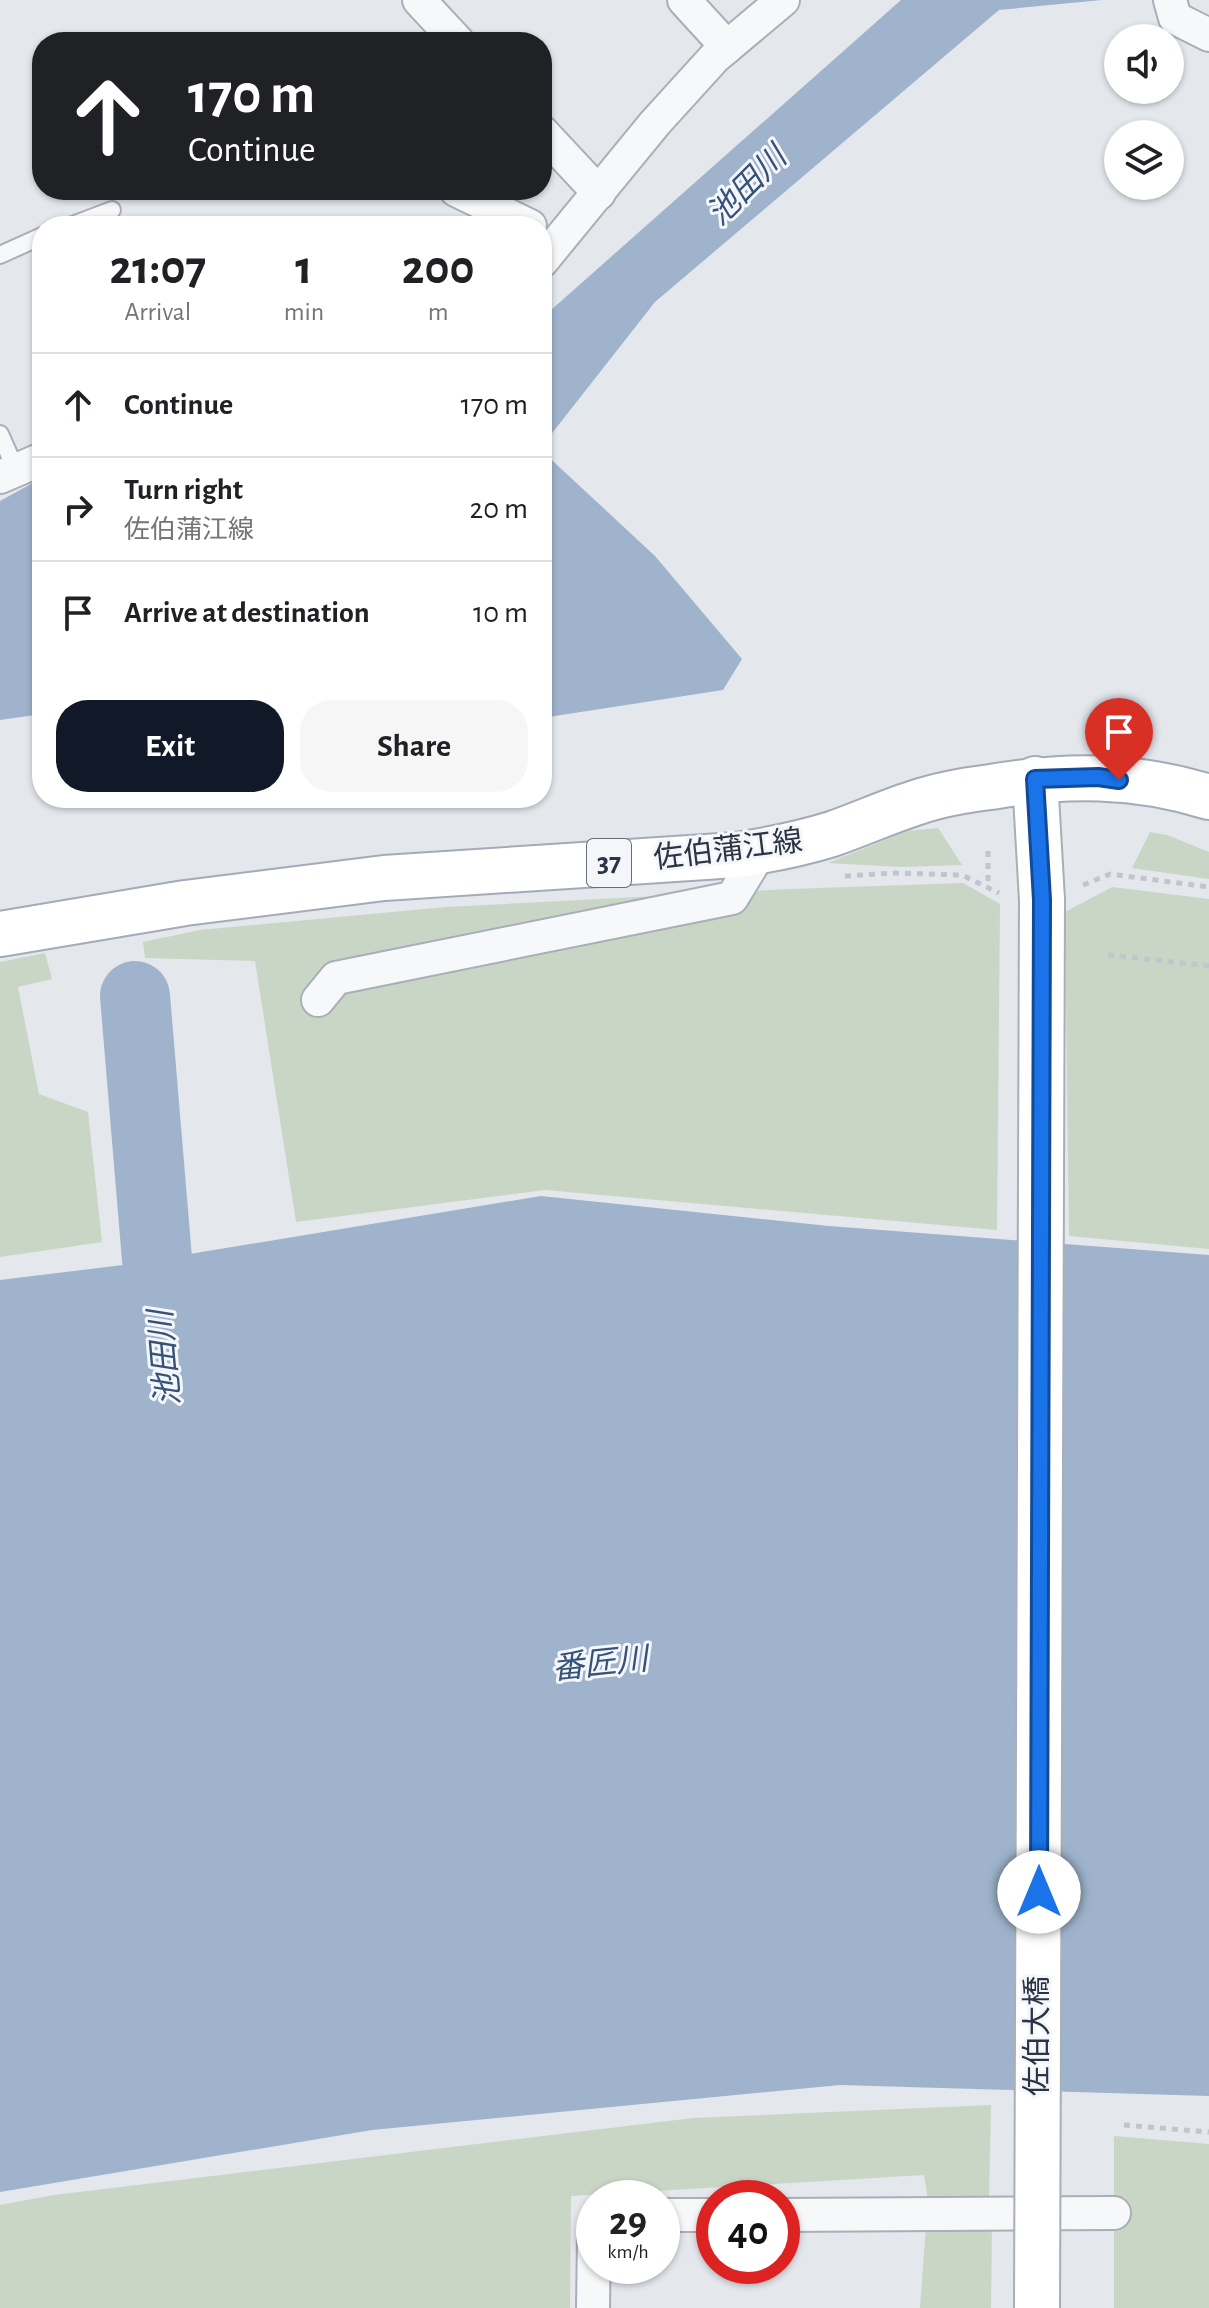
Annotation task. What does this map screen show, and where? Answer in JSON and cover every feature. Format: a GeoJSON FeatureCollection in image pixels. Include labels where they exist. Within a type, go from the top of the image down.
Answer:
{"type":"FeatureCollection","features":[{"type":"Feature","properties":{"kind":"street"},"geometry":{"type":"LineString","coordinates":[[419,0],[449,32]]}},
{"type":"Feature","properties":{"kind":"street"},"geometry":{"type":"LineString","coordinates":[[684,0],[727,47]]}},
{"type":"Feature","properties":{"kind":"street"},"geometry":{"type":"LineString","coordinates":[[552,241],[599,193],[655,123],[715,57],[783,0]]}},
{"type":"Feature","properties":{"kind":"street"},"geometry":{"type":"LineString","coordinates":[[1172,9],[1209,35]]}},
{"type":"Feature","properties":{"kind":"street"},"geometry":{"type":"LineString","coordinates":[[552,143],[599,193]]}},
{"type":"Feature","properties":{"kind":"street"},"geometry":{"type":"LineString","coordinates":[[477,200],[509,216]]}},
{"type":"Feature","properties":{"kind":"street","name":"佐伯蒲江線"},"geometry":{"type":"LineString","coordinates":[[0,934],[185,903],[384,878],[760,852],[834,833],[918,802],[958,791],[1035,779],[1098,777],[1140,782],[1209,797]]}},
{"type":"Feature","properties":{"kind":"street","name":"佐伯大橋"},"geometry":{"type":"LineString","coordinates":[[1035,779],[1057,895],[1037,2308]]}},
{"type":"Feature","properties":{"kind":"street"},"geometry":{"type":"LineString","coordinates":[[318,1000],[336,978],[732,898],[760,852]]}},
{"type":"Feature","properties":{"kind":"street"},"geometry":{"type":"LineString","coordinates":[[800,2215],[1114,2213]]}},
{"type":"Feature","properties":{"kind":"street"},"geometry":{"type":"LineString","coordinates":[[593,2284],[593,2308]]}},
{"type":"Feature","properties":{"kind":"lane"},"geometry":{"type":"LineString","coordinates":[[96,216],[112,210]]}},
{"type":"Feature","properties":{"kind":"lane"},"geometry":{"type":"LineString","coordinates":[[0,255],[32,241]]}},
{"type":"Feature","properties":{"kind":"lane"},"geometry":{"type":"LineString","coordinates":[[0,434],[19,469]]}},
{"type":"Feature","properties":{"kind":"path"},"geometry":{"type":"LineString","coordinates":[[988,851],[988,887]]}},
{"type":"Feature","properties":{"kind":"path"},"geometry":{"type":"LineString","coordinates":[[1057,895],[1110,874],[1209,887]]}},
{"type":"Feature","properties":{"kind":"path"},"geometry":{"type":"LineString","coordinates":[[1108,955],[1209,966]]}},
{"type":"Feature","properties":{"kind":"path"},"geometry":{"type":"LineString","coordinates":[[1124,2125],[1209,2132]]}},
{"type":"Feature","properties":{"kind":"green space"},"geometry":{"type":"Polygon","coordinates":[[[938,828],[962,865],[900,867],[828,863],[907,831],[938,828]]]}},
{"type":"Feature","properties":{"kind":"green space"},"geometry":{"type":"Polygon","coordinates":[[[1150,832],[1167,835],[1209,852],[1209,879],[1132,868],[1150,832]]]}},
{"type":"Feature","properties":{"kind":"green space"},"geometry":{"type":"Polygon","coordinates":[[[963,883],[1000,904],[997,1230],[545,1190],[296,1222],[255,961],[145,958],[143,942],[200,930],[446,907],[963,883]]]}},
{"type":"Feature","properties":{"kind":"green space"},"geometry":{"type":"Polygon","coordinates":[[[1112,887],[1209,899],[1209,1249],[1069,1236],[1065,912],[1112,887]]]}},
{"type":"Feature","properties":{"kind":"green space"},"geometry":{"type":"Polygon","coordinates":[[[45,953],[52,979],[18,987],[39,1094],[88,1112],[102,1242],[0,1257],[0,962],[45,953]]]}},
{"type":"Feature","properties":{"kind":"green space"},"geometry":{"type":"Polygon","coordinates":[[[991,2105],[989,2201],[928,2200],[924,2175],[800,2182],[696,2180],[696,2189],[680,2190],[680,2180],[576,2180],[576,2196],[571,2196],[570,2308],[0,2308],[0,2205],[54,2195],[693,2118],[991,2105]]]}},
{"type":"Feature","properties":{"kind":"green space"},"geometry":{"type":"Polygon","coordinates":[[[1114,2136],[1209,2144],[1209,2308],[1114,2308],[1114,2136]]]}},
{"type":"Feature","properties":{"kind":"green space"},"geometry":{"type":"Polygon","coordinates":[[[992,2225],[991,2308],[920,2308],[926,2226],[992,2225]]]}},
{"type":"Feature","properties":{"kind":"water"},"geometry":{"type":"Polygon","coordinates":[[[901,0],[1102,0],[999,10],[655,302],[552,433],[552,309],[901,0]]]}},
{"type":"Feature","properties":{"kind":"water"},"geometry":{"type":"Polygon","coordinates":[[[552,460],[655,556],[742,659],[723,690],[552,716],[552,460]]]}},
{"type":"Feature","properties":{"kind":"water"},"geometry":{"type":"Polygon","coordinates":[[[32,483],[32,715],[0,720],[0,501],[32,483]]]}},
{"type":"Feature","properties":{"kind":"water","name":"番匠川"},"geometry":{"type":"Polygon","coordinates":[[[541,1196],[829,1226],[1209,1255],[1209,2096],[840,2085],[372,2130],[0,2192],[0,1280],[123,1265],[541,1196]]]}},
{"type":"Feature","properties":{"kind":"waterway","name":"池田川"},"geometry":{"type":"LineString","coordinates":[[135,996],[165,1355]]}},
{"type":"Feature","properties":{"kind":"route"},"geometry":{"type":"LineString","coordinates":[[1039,1892],[1042,900],[1035,779],[1098,777],[1119,780]]}}]}
